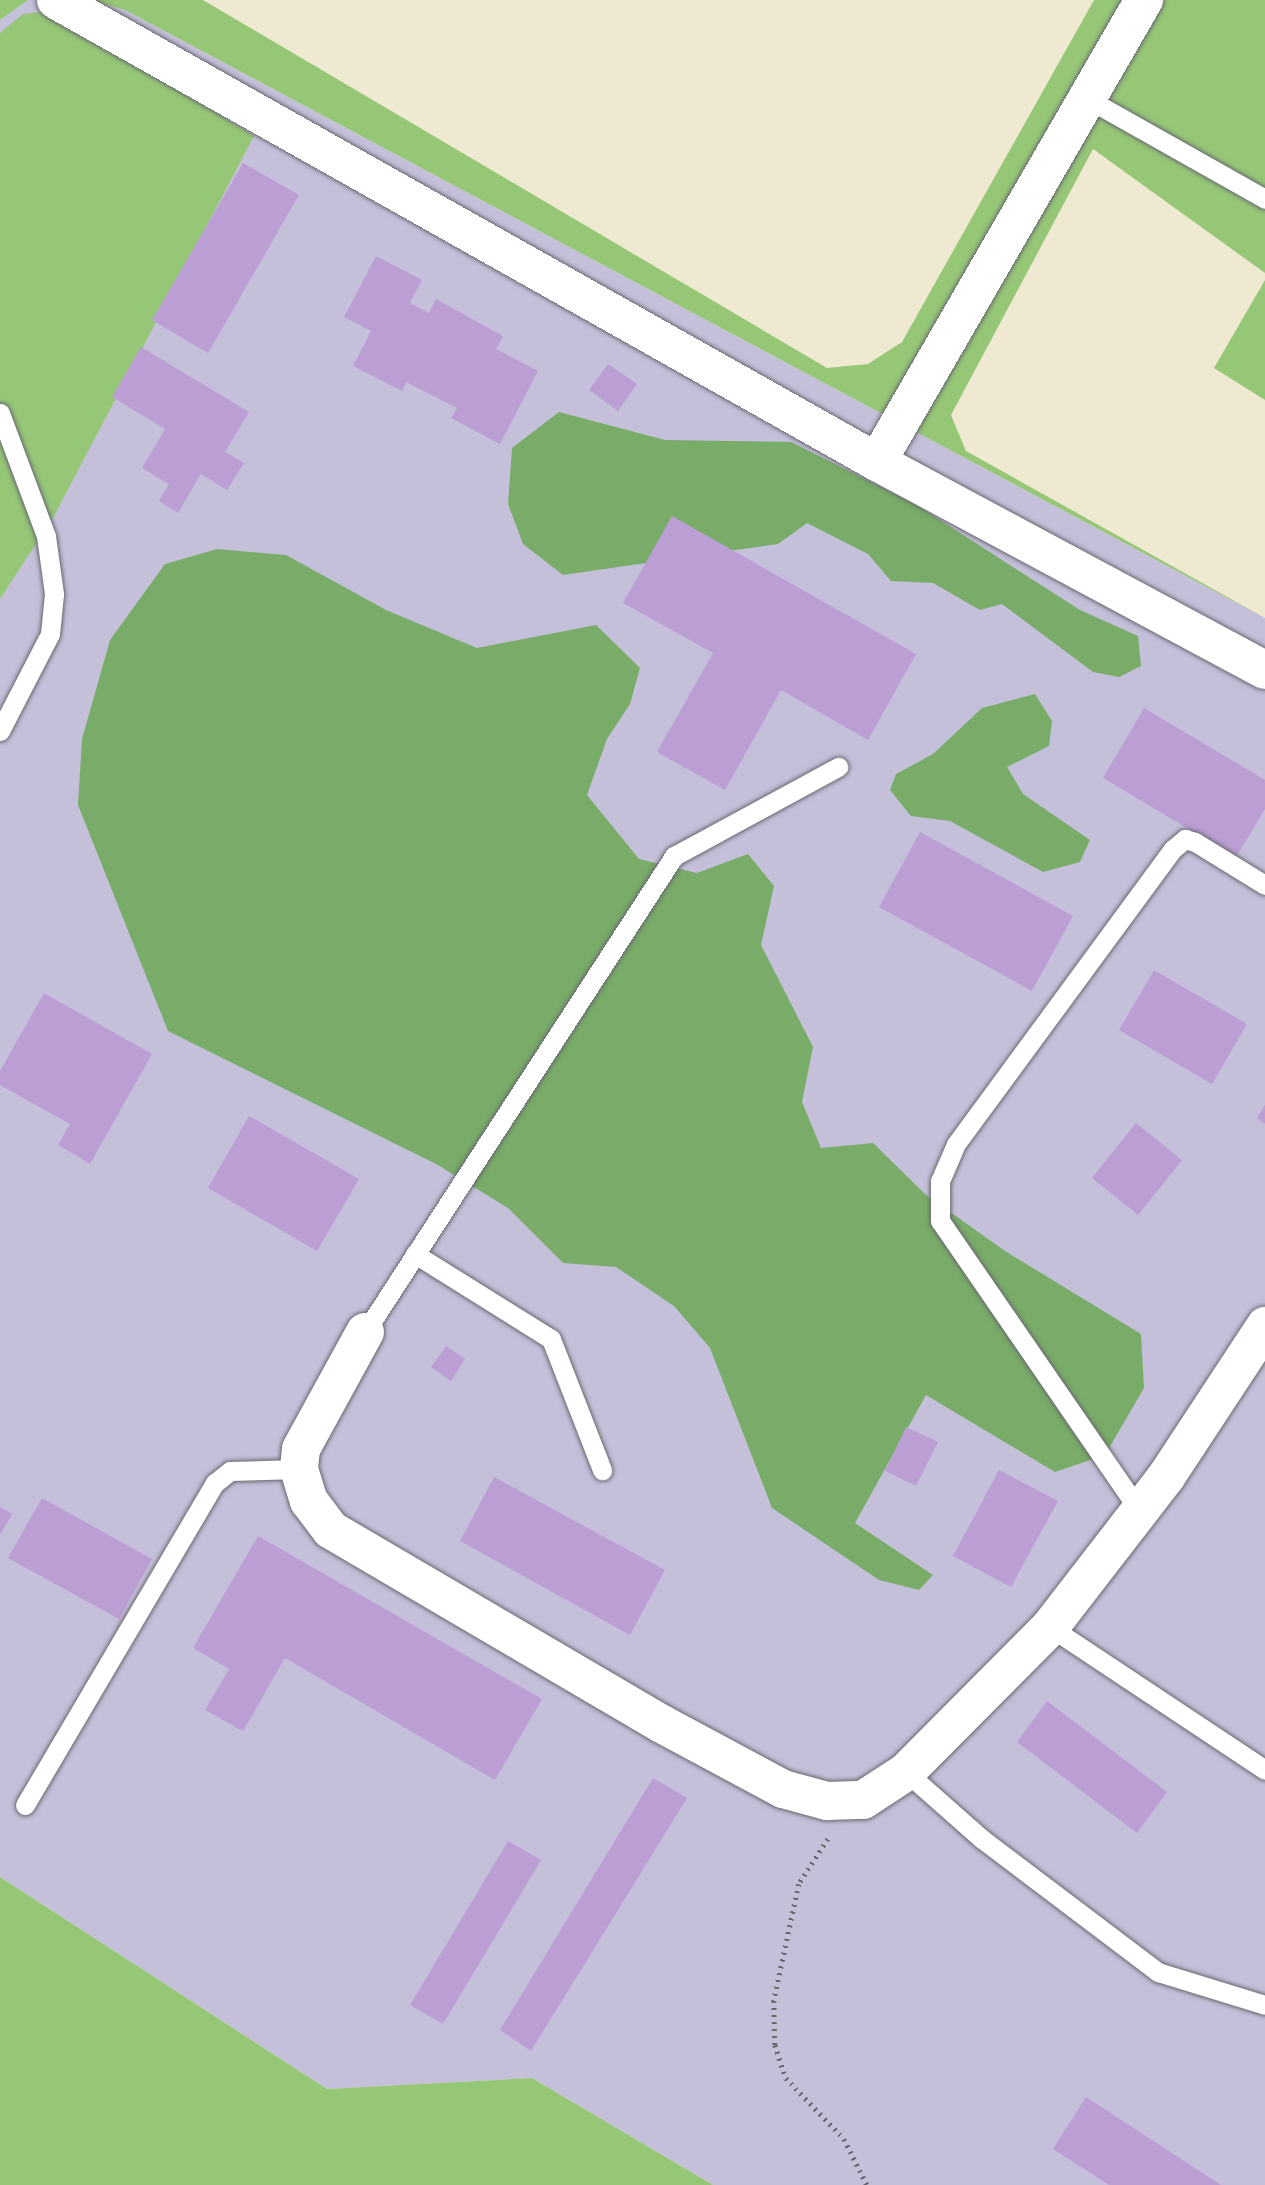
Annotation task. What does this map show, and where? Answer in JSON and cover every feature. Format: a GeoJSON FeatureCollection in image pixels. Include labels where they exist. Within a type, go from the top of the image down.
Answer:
{"type":"FeatureCollection","features":[{"type":"Feature","properties":{"kind":"street"},"geometry":{"type":"LineString","coordinates":[[56,0],[877,462],[1265,670]]}},
{"type":"Feature","properties":{"kind":"street"},"geometry":{"type":"LineString","coordinates":[[877,462],[1144,0]]}},
{"type":"Feature","properties":{"kind":"street"},"geometry":{"type":"LineString","coordinates":[[365,1332],[301,1449],[299,1469],[309,1501],[331,1530],[601,1689],[783,1789],[827,1801],[863,1800],[906,1772],[1050,1627],[1141,1513],[1265,1326]]}},
{"type":"Feature","properties":{"kind":"lane"},"geometry":{"type":"LineString","coordinates":[[1087,98],[1265,199]]}},
{"type":"Feature","properties":{"kind":"lane"},"geometry":{"type":"LineString","coordinates":[[0,413],[46,536],[54,594],[50,634],[0,731]]}},
{"type":"Feature","properties":{"kind":"lane"},"geometry":{"type":"LineString","coordinates":[[365,1332],[674,856],[838,767]]}},
{"type":"Feature","properties":{"kind":"lane"},"geometry":{"type":"LineString","coordinates":[[1141,1513],[940,1221],[940,1181],[956,1144],[1173,849],[1185,839],[1195,842],[1265,885]]}},
{"type":"Feature","properties":{"kind":"lane"},"geometry":{"type":"LineString","coordinates":[[415,1254],[551,1339],[602,1470]]}},
{"type":"Feature","properties":{"kind":"lane"},"geometry":{"type":"LineString","coordinates":[[25,1805],[215,1483],[230,1471],[299,1469]]}},
{"type":"Feature","properties":{"kind":"lane"},"geometry":{"type":"LineString","coordinates":[[1050,1627],[1265,1770]]}},
{"type":"Feature","properties":{"kind":"lane"},"geometry":{"type":"LineString","coordinates":[[906,1772],[982,1839],[1158,1972],[1265,2006]]}},
{"type":"Feature","properties":{"kind":"path"},"geometry":{"type":"LineString","coordinates":[[863,1800],[812,1857],[799,1884],[774,2001],[775,2045],[786,2078],[845,2139],[867,2185]]}},
{"type":"Feature","properties":{"kind":"shaded area"},"geometry":{"type":"Polygon","coordinates":[[[28,0],[90,0],[125,10],[1265,618],[1265,2185],[713,2185],[532,2078],[327,2089],[0,1877],[0,20],[28,0]]]}},
{"type":"Feature","properties":{"kind":"green space"},"geometry":{"type":"Polygon","coordinates":[[[0,0],[28,0],[0,20],[0,0]]]}},
{"type":"Feature","properties":{"kind":"green space"},"geometry":{"type":"Polygon","coordinates":[[[90,0],[203,0],[827,368],[868,364],[902,342],[1094,0],[1265,0],[1265,273],[1093,149],[951,415],[966,451],[1265,618],[125,10],[90,0]]]}},
{"type":"Feature","properties":{"kind":"green space"},"geometry":{"type":"Polygon","coordinates":[[[49,11],[254,136],[54,516],[0,599],[0,33],[23,14],[49,11]]]}},
{"type":"Feature","properties":{"kind":"green space"},"geometry":{"type":"Polygon","coordinates":[[[1265,280],[1265,400],[1214,368],[1265,280]]]}},
{"type":"Feature","properties":{"kind":"green space"},"geometry":{"type":"Polygon","coordinates":[[[559,412],[665,440],[791,442],[915,504],[1080,610],[1138,636],[1141,666],[1119,677],[1093,672],[1002,604],[980,610],[933,583],[891,581],[868,554],[807,523],[778,544],[563,575],[523,544],[508,504],[512,448],[559,412]]]}},
{"type":"Feature","properties":{"kind":"green space"},"geometry":{"type":"Polygon","coordinates":[[[217,549],[286,555],[386,610],[477,648],[596,625],[640,668],[630,704],[607,739],[587,795],[639,859],[697,873],[748,854],[774,886],[761,945],[813,1047],[802,1102],[821,1148],[873,1143],[925,1194],[1005,1251],[1141,1334],[1144,1388],[1105,1455],[1055,1472],[926,1395],[855,1523],[933,1575],[919,1590],[879,1580],[772,1508],[710,1348],[674,1306],[616,1267],[563,1263],[508,1208],[438,1165],[168,1031],[78,805],[82,739],[110,640],[165,564],[217,549]]]}},
{"type":"Feature","properties":{"kind":"green space"},"geometry":{"type":"Polygon","coordinates":[[[1035,694],[1052,721],[1049,746],[1007,767],[1023,794],[1090,840],[1080,862],[1043,872],[950,821],[911,816],[890,790],[896,774],[933,754],[982,708],[1035,694]]]}},
{"type":"Feature","properties":{"kind":"green space"},"geometry":{"type":"Polygon","coordinates":[[[0,1877],[327,2089],[532,2078],[713,2185],[0,2185],[0,1877]]]}},
{"type":"Feature","properties":{"kind":"building"},"geometry":{"type":"Polygon","coordinates":[[[243,163],[299,195],[208,353],[152,320],[243,163]]]}},
{"type":"Feature","properties":{"kind":"building"},"geometry":{"type":"Polygon","coordinates":[[[376,256],[422,280],[410,303],[429,313],[436,299],[503,336],[496,349],[538,371],[500,444],[451,418],[457,408],[406,382],[402,391],[353,366],[371,331],[344,317],[376,256]]]}},
{"type":"Feature","properties":{"kind":"building"},"geometry":{"type":"Polygon","coordinates":[[[141,347],[249,412],[225,452],[244,463],[227,490],[201,474],[178,513],[159,501],[169,484],[142,468],[165,429],[112,397],[141,347]]]}},
{"type":"Feature","properties":{"kind":"building"},"geometry":{"type":"Polygon","coordinates":[[[608,364],[637,384],[618,411],[589,390],[608,364]]]}},
{"type":"Feature","properties":{"kind":"building"},"geometry":{"type":"Polygon","coordinates":[[[672,516],[916,654],[868,740],[781,690],[725,790],[657,752],[713,653],[623,603],[672,516]]]}},
{"type":"Feature","properties":{"kind":"building"},"geometry":{"type":"Polygon","coordinates":[[[1144,708],[1265,780],[1265,809],[1236,857],[1103,778],[1144,708]]]}},
{"type":"Feature","properties":{"kind":"building"},"geometry":{"type":"Polygon","coordinates":[[[920,832],[1073,916],[1032,991],[879,907],[920,832]]]}},
{"type":"Feature","properties":{"kind":"building"},"geometry":{"type":"Polygon","coordinates":[[[1154,970],[1247,1024],[1212,1084],[1119,1030],[1154,970]]]}},
{"type":"Feature","properties":{"kind":"building"},"geometry":{"type":"Polygon","coordinates":[[[44,993],[152,1054],[90,1164],[58,1145],[70,1124],[0,1085],[0,1071],[44,993]]]}},
{"type":"Feature","properties":{"kind":"building"},"geometry":{"type":"Polygon","coordinates":[[[1265,1105],[1265,1124],[1257,1118],[1265,1105]]]}},
{"type":"Feature","properties":{"kind":"building"},"geometry":{"type":"Polygon","coordinates":[[[249,1116],[359,1179],[317,1251],[208,1188],[249,1116]]]}},
{"type":"Feature","properties":{"kind":"building"},"geometry":{"type":"Polygon","coordinates":[[[1136,1123],[1182,1160],[1138,1215],[1092,1178],[1136,1123]]]}},
{"type":"Feature","properties":{"kind":"building"},"geometry":{"type":"Polygon","coordinates":[[[446,1346],[465,1359],[451,1381],[431,1367],[446,1346]]]}},
{"type":"Feature","properties":{"kind":"building"},"geometry":{"type":"Polygon","coordinates":[[[906,1427],[938,1442],[916,1486],[885,1471],[906,1427]]]}},
{"type":"Feature","properties":{"kind":"building"},"geometry":{"type":"Polygon","coordinates":[[[999,1470],[1058,1501],[1011,1587],[953,1556],[999,1470]]]}},
{"type":"Feature","properties":{"kind":"building"},"geometry":{"type":"Polygon","coordinates":[[[494,1477],[665,1570],[630,1635],[460,1541],[494,1477]]]}},
{"type":"Feature","properties":{"kind":"building"},"geometry":{"type":"Polygon","coordinates":[[[42,1498],[152,1559],[119,1619],[8,1558],[42,1498]]]}},
{"type":"Feature","properties":{"kind":"building"},"geometry":{"type":"Polygon","coordinates":[[[0,1507],[12,1514],[0,1535],[0,1507]]]}},
{"type":"Feature","properties":{"kind":"building"},"geometry":{"type":"Polygon","coordinates":[[[258,1536],[542,1699],[495,1780],[285,1658],[243,1731],[205,1710],[229,1669],[193,1648],[258,1536]]]}},
{"type":"Feature","properties":{"kind":"building"},"geometry":{"type":"Polygon","coordinates":[[[1047,1701],[1167,1792],[1137,1833],[1017,1742],[1047,1701]]]}},
{"type":"Feature","properties":{"kind":"building"},"geometry":{"type":"Polygon","coordinates":[[[653,1778],[687,1798],[531,2051],[500,2030],[653,1778]]]}},
{"type":"Feature","properties":{"kind":"building"},"geometry":{"type":"Polygon","coordinates":[[[508,1841],[541,1860],[443,2024],[410,2005],[508,1841]]]}},
{"type":"Feature","properties":{"kind":"building"},"geometry":{"type":"Polygon","coordinates":[[[1086,2097],[1221,2185],[1109,2185],[1053,2149],[1086,2097]]]}}]}
